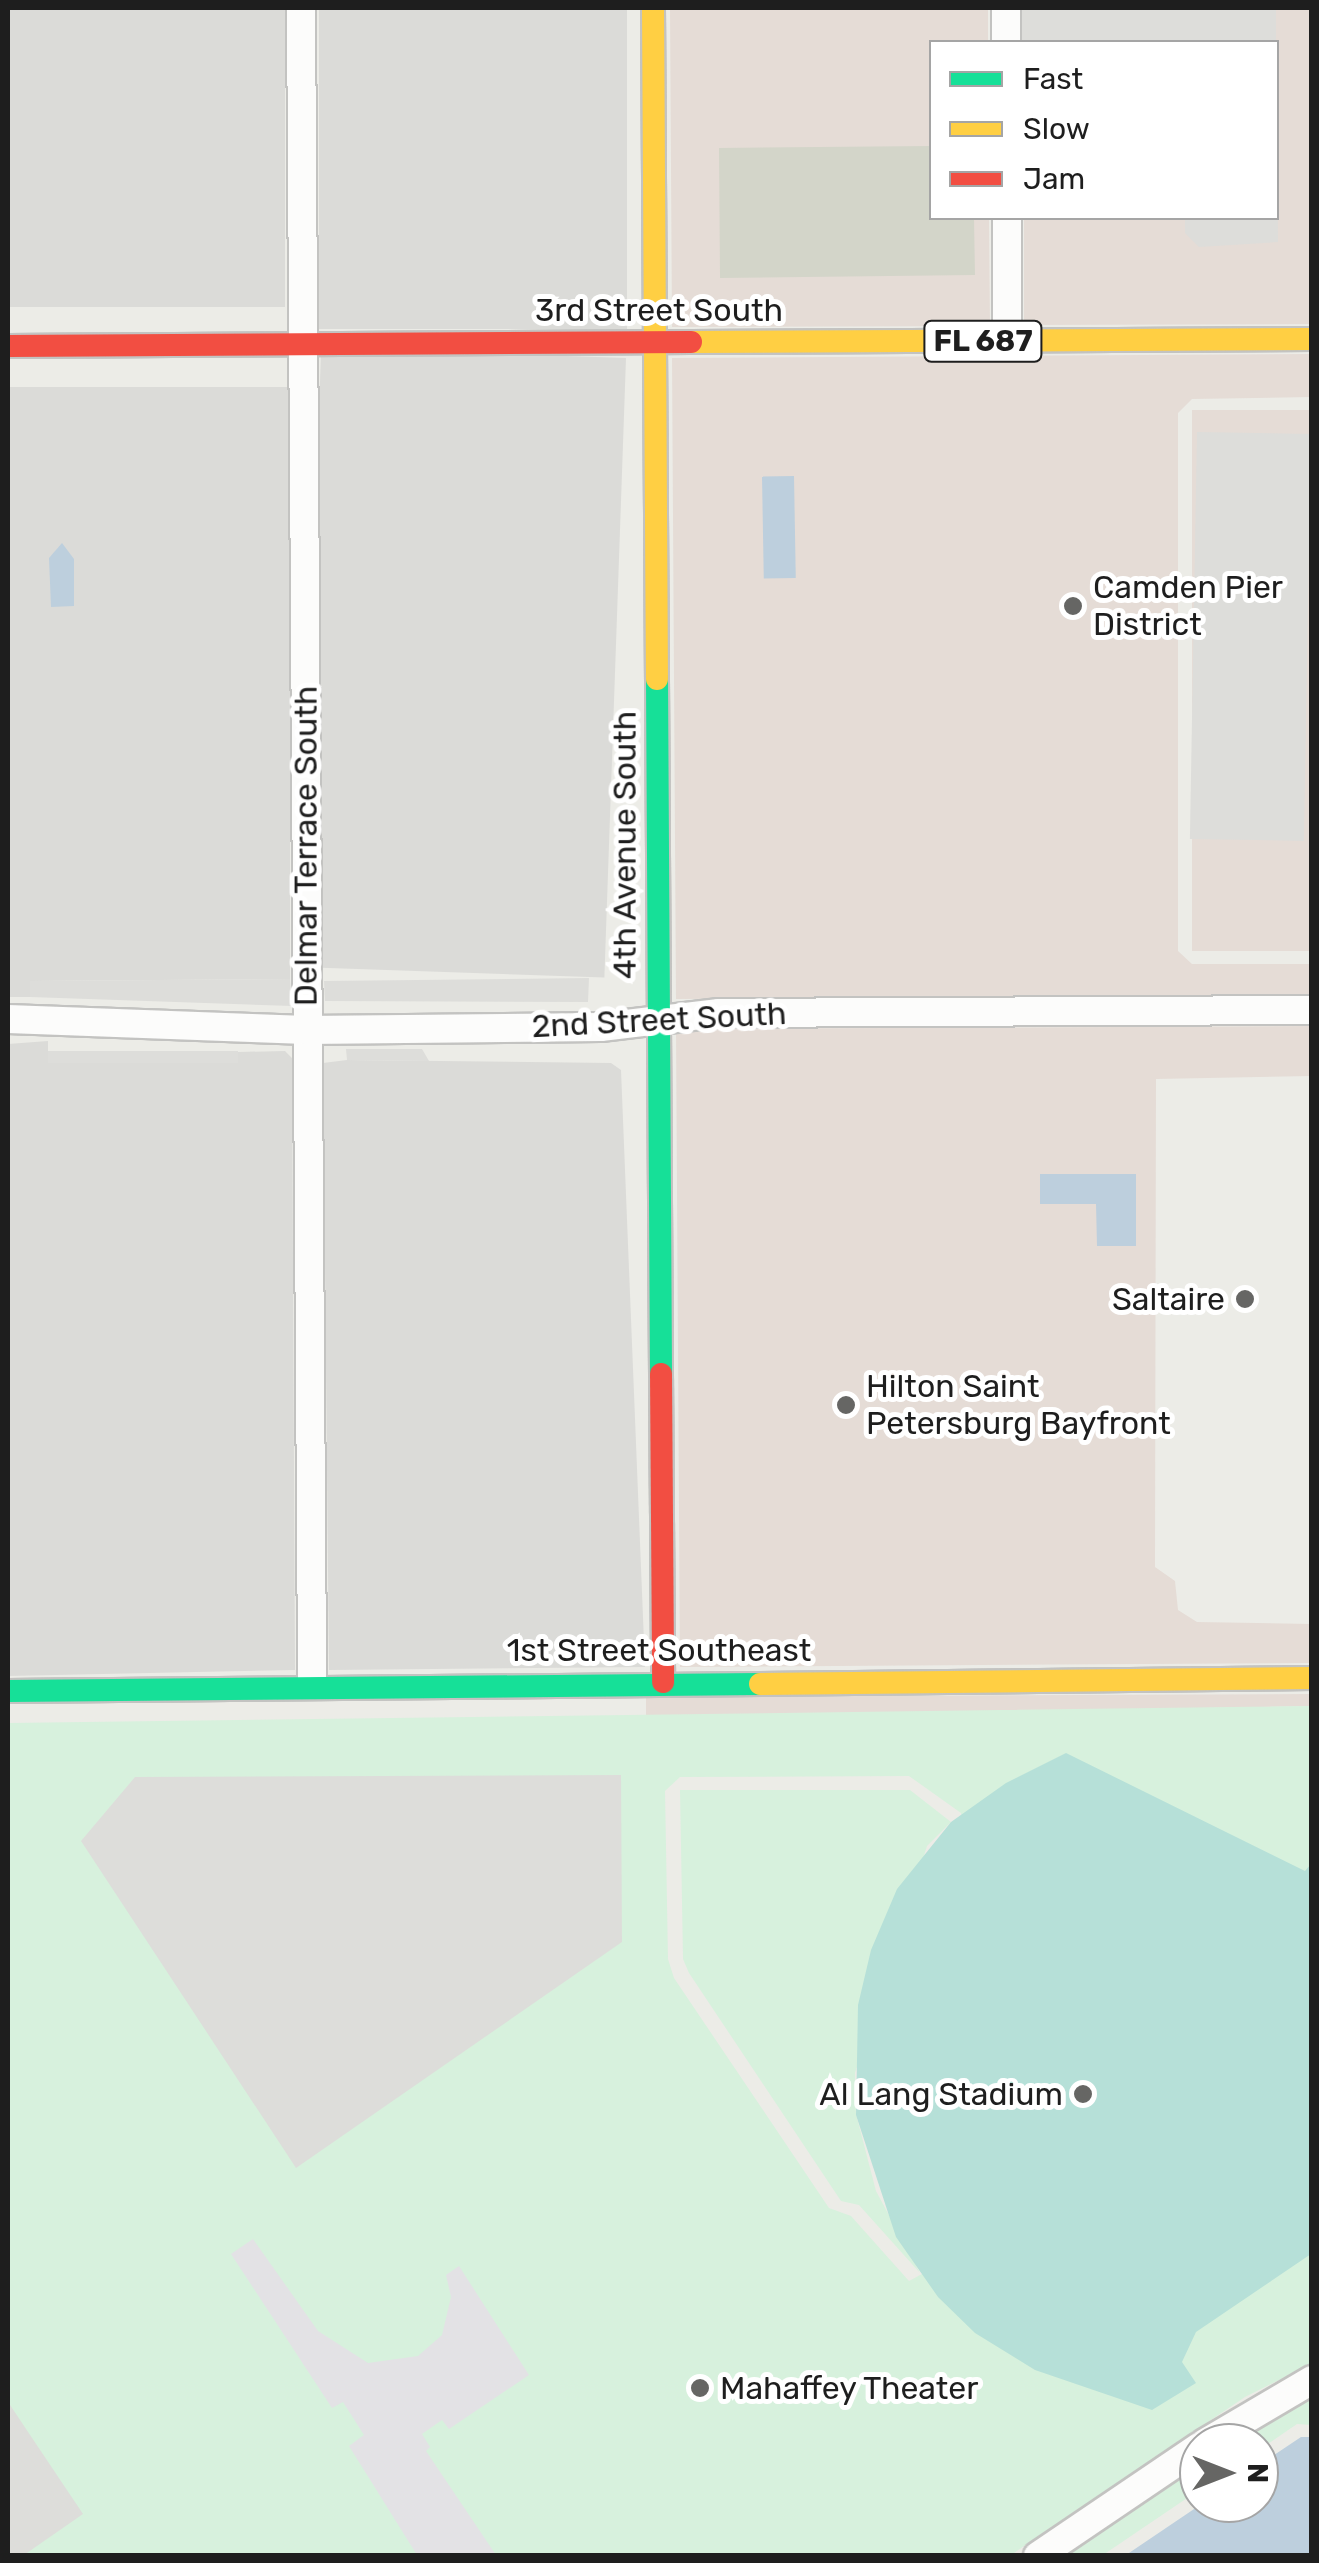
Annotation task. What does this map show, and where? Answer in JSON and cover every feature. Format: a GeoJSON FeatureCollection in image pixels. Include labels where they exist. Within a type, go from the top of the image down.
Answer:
{"type":"FeatureCollection","features":[{"type":"Feature","properties":{"kind":"street","name":"Delmar Terrace South"},"geometry":{"type":"LineString","coordinates":[[301,8],[312,1685]]}},
{"type":"Feature","properties":{"kind":"street","name":"4th Avenue South"},"geometry":{"type":"LineString","coordinates":[[653,8],[662,1682]]}},
{"type":"Feature","properties":{"kind":"street"},"geometry":{"type":"LineString","coordinates":[[1006,8],[1006,40]]}},
{"type":"Feature","properties":{"kind":"street"},"geometry":{"type":"LineString","coordinates":[[1006,220],[1007,340]]}},
{"type":"Feature","properties":{"kind":"street","name":"3rd Street South"},"geometry":{"type":"LineString","coordinates":[[8,346],[1312,339]]}},
{"type":"Feature","properties":{"kind":"street","name":"2nd Street South"},"geometry":{"type":"LineString","coordinates":[[8,1020],[306,1030],[659,1021],[719,1014],[1312,1010]]}},
{"type":"Feature","properties":{"kind":"street","name":"1st Street Southeast"},"geometry":{"type":"LineString","coordinates":[[8,1691],[1312,1678]]}},
{"type":"Feature","properties":{"kind":"street"},"geometry":{"type":"LineString","coordinates":[[1239,2423],[1312,2380]]}},
{"type":"Feature","properties":{"kind":"street"},"geometry":{"type":"LineString","coordinates":[[1038,2556],[1179,2461]]}},
{"type":"Feature","properties":{"kind":"shaded area"},"geometry":{"type":"Polygon","coordinates":[[[8,8],[285,8],[285,307],[8,307],[8,8]]]}},
{"type":"Feature","properties":{"kind":"shaded area"},"geometry":{"type":"Polygon","coordinates":[[[319,8],[627,8],[627,329],[319,329],[319,8]]]}},
{"type":"Feature","properties":{"kind":"shaded area"},"geometry":{"type":"Polygon","coordinates":[[[670,8],[988,8],[988,40],[929,40],[929,220],[989,220],[990,326],[672,327],[670,8]]]}},
{"type":"Feature","properties":{"kind":"shaded area"},"geometry":{"type":"Polygon","coordinates":[[[1021,8],[1276,8],[1276,40],[1021,40],[1021,8]]]}},
{"type":"Feature","properties":{"kind":"shaded area"},"geometry":{"type":"Polygon","coordinates":[[[1022,8],[1311,8],[1311,324],[1024,325],[1024,220],[1279,220],[1279,40],[1023,40],[1022,8]]]}},
{"type":"Feature","properties":{"kind":"shaded area"},"geometry":{"type":"Polygon","coordinates":[[[929,146],[929,220],[974,220],[975,275],[720,278],[719,148],[929,146]]]}},
{"type":"Feature","properties":{"kind":"shaded area"},"geometry":{"type":"Polygon","coordinates":[[[1185,220],[1278,220],[1278,242],[1199,247],[1185,233],[1185,220]]]}},
{"type":"Feature","properties":{"kind":"shaded area"},"geometry":{"type":"Polygon","coordinates":[[[321,347],[626,358],[604,978],[300,967],[321,347]]]}},
{"type":"Feature","properties":{"kind":"shaded area"},"geometry":{"type":"Polygon","coordinates":[[[1311,354],[1311,397],[1192,399],[1178,413],[1178,951],[1192,964],[1311,964],[1311,995],[676,999],[672,358],[1311,354]]]}},
{"type":"Feature","properties":{"kind":"shaded area"},"geometry":{"type":"Polygon","coordinates":[[[8,387],[290,387],[290,979],[31,981],[30,997],[8,997],[8,387]]]}},
{"type":"Feature","properties":{"kind":"shaded area"},"geometry":{"type":"Polygon","coordinates":[[[1192,410],[1311,410],[1311,951],[1192,951],[1192,410]]]}},
{"type":"Feature","properties":{"kind":"shaded area"},"geometry":{"type":"Polygon","coordinates":[[[1197,432],[1311,434],[1304,841],[1190,839],[1197,432]]]}},
{"type":"Feature","properties":{"kind":"shaded area"},"geometry":{"type":"Polygon","coordinates":[[[794,476],[796,578],[764,579],[762,477],[794,476]]]}},
{"type":"Feature","properties":{"kind":"shaded area"},"geometry":{"type":"Polygon","coordinates":[[[62,543],[74,559],[74,606],[51,607],[49,558],[62,543]]]}},
{"type":"Feature","properties":{"kind":"shaded area"},"geometry":{"type":"Polygon","coordinates":[[[589,978],[588,1002],[325,1001],[324,981],[589,978]]]}},
{"type":"Feature","properties":{"kind":"shaded area"},"geometry":{"type":"Polygon","coordinates":[[[290,979],[292,1006],[30,997],[30,981],[290,979]]]}},
{"type":"Feature","properties":{"kind":"shaded area"},"geometry":{"type":"Polygon","coordinates":[[[1311,1026],[1311,1076],[1156,1079],[1155,1567],[1175,1581],[1178,1610],[1197,1622],[1311,1624],[1311,1663],[680,1667],[676,1029],[1311,1026]]]}},
{"type":"Feature","properties":{"kind":"shaded area"},"geometry":{"type":"Polygon","coordinates":[[[48,1041],[48,1062],[237,1062],[238,1052],[285,1051],[292,1058],[295,1670],[8,1676],[8,1044],[48,1041]]]}},
{"type":"Feature","properties":{"kind":"shaded area"},"geometry":{"type":"Polygon","coordinates":[[[346,1049],[422,1049],[429,1061],[347,1060],[346,1049]]]}},
{"type":"Feature","properties":{"kind":"shaded area"},"geometry":{"type":"Polygon","coordinates":[[[48,1051],[238,1051],[238,1063],[48,1063],[48,1051]]]}},
{"type":"Feature","properties":{"kind":"shaded area"},"geometry":{"type":"Polygon","coordinates":[[[323,1063],[611,1063],[621,1070],[645,1667],[329,1670],[323,1063]]]}},
{"type":"Feature","properties":{"kind":"shaded area"},"geometry":{"type":"Polygon","coordinates":[[[1040,1174],[1136,1174],[1136,1246],[1097,1246],[1096,1204],[1040,1204],[1040,1174]]]}},
{"type":"Feature","properties":{"kind":"shaded area"},"geometry":{"type":"Polygon","coordinates":[[[1311,1694],[1312,1706],[646,1718],[646,1697],[1311,1694]]]}},
{"type":"Feature","properties":{"kind":"shaded area","name":"Al Lang Stadium"},"geometry":{"type":"Polygon","coordinates":[[[1066,1753],[1305,1871],[1311,1864],[1311,2254],[1196,2332],[1182,2362],[1196,2383],[1152,2410],[1035,2370],[975,2333],[938,2297],[896,2237],[856,2115],[858,2005],[871,1950],[897,1889],[951,1822],[1006,1783],[1066,1753]]]}},
{"type":"Feature","properties":{"kind":"shaded area"},"geometry":{"type":"Polygon","coordinates":[[[621,1775],[622,1942],[296,2168],[81,1841],[135,1777],[621,1775]]]}},
{"type":"Feature","properties":{"kind":"shaded area"},"geometry":{"type":"Polygon","coordinates":[[[253,2239],[318,2331],[368,2363],[418,2356],[442,2335],[451,2297],[446,2275],[459,2266],[529,2375],[449,2429],[442,2420],[422,2434],[430,2447],[426,2451],[496,2555],[417,2555],[349,2446],[364,2435],[343,2402],[332,2408],[231,2254],[253,2239]]]}},
{"type":"Feature","properties":{"kind":"shaded area"},"geometry":{"type":"Polygon","coordinates":[[[8,2402],[83,2514],[24,2555],[8,2555],[8,2402]]]}},
{"type":"Feature","properties":{"kind":"shaded area"},"geometry":{"type":"Polygon","coordinates":[[[1301,2437],[1311,2437],[1311,2555],[1126,2555],[1179,2519],[1179,2523],[1279,2523],[1279,2452],[1301,2437]]]}},
{"type":"Feature","properties":{"kind":"green space"},"geometry":{"type":"Polygon","coordinates":[[[1311,1706],[1311,2364],[1245,2397],[1206,2423],[1179,2423],[1179,2442],[1011,2555],[8,2555],[8,1723],[1311,1706]],[[909,1776],[680,1777],[665,1791],[668,1959],[674,1978],[829,2208],[851,2216],[909,2281],[933,2268],[961,1813],[909,1776]]]}},
{"type":"Feature","properties":{"kind":"green space"},"geometry":{"type":"Polygon","coordinates":[[[680,1790],[910,1790],[951,1822],[927,1846],[855,2073],[856,2114],[876,2191],[920,2273],[859,2205],[841,2201],[689,1973],[683,1959],[680,1790]]]}},
{"type":"Feature","properties":{"kind":"green space"},"geometry":{"type":"Polygon","coordinates":[[[1311,2397],[1311,2425],[1297,2424],[1279,2436],[1279,2423],[1267,2423],[1311,2397]]]}},
{"type":"Feature","properties":{"kind":"green space"},"geometry":{"type":"Polygon","coordinates":[[[1179,2480],[1179,2504],[1103,2555],[1067,2555],[1179,2480]]]}},
{"type":"Feature","properties":{"kind":"traffic: fast"},"geometry":{"type":"LineString","coordinates":[[657,679],[661,1374]]}},
{"type":"Feature","properties":{"kind":"traffic: fast"},"geometry":{"type":"LineString","coordinates":[[8,1691],[760,1684]]}},
{"type":"Feature","properties":{"kind":"traffic: slow"},"geometry":{"type":"LineString","coordinates":[[653,8],[657,679]]}},
{"type":"Feature","properties":{"kind":"traffic: slow"},"geometry":{"type":"LineString","coordinates":[[691,342],[1312,339]]}},
{"type":"Feature","properties":{"kind":"traffic: slow"},"geometry":{"type":"LineString","coordinates":[[760,1684],[1312,1678]]}},
{"type":"Feature","properties":{"kind":"traffic: jam"},"geometry":{"type":"LineString","coordinates":[[8,346],[691,342]]}},
{"type":"Feature","properties":{"kind":"traffic: jam"},"geometry":{"type":"LineString","coordinates":[[661,1374],[663,1682]]}},
{"type":"Feature","properties":{"kind":"place","name":"Camden Pier District"},"geometry":{"type":"Point","coordinates":[1073,606]}},
{"type":"Feature","properties":{"kind":"place","name":"Saltaire"},"geometry":{"type":"Point","coordinates":[1245,1299]}},
{"type":"Feature","properties":{"kind":"place","name":"Hilton Saint Petersburg Bayfront"},"geometry":{"type":"Point","coordinates":[846,1405]}},
{"type":"Feature","properties":{"kind":"place","name":"Al Lang Stadium"},"geometry":{"type":"Point","coordinates":[1083,2094]}},
{"type":"Feature","properties":{"kind":"place","name":"Mahaffey Theater"},"geometry":{"type":"Point","coordinates":[700,2388]}}]}
